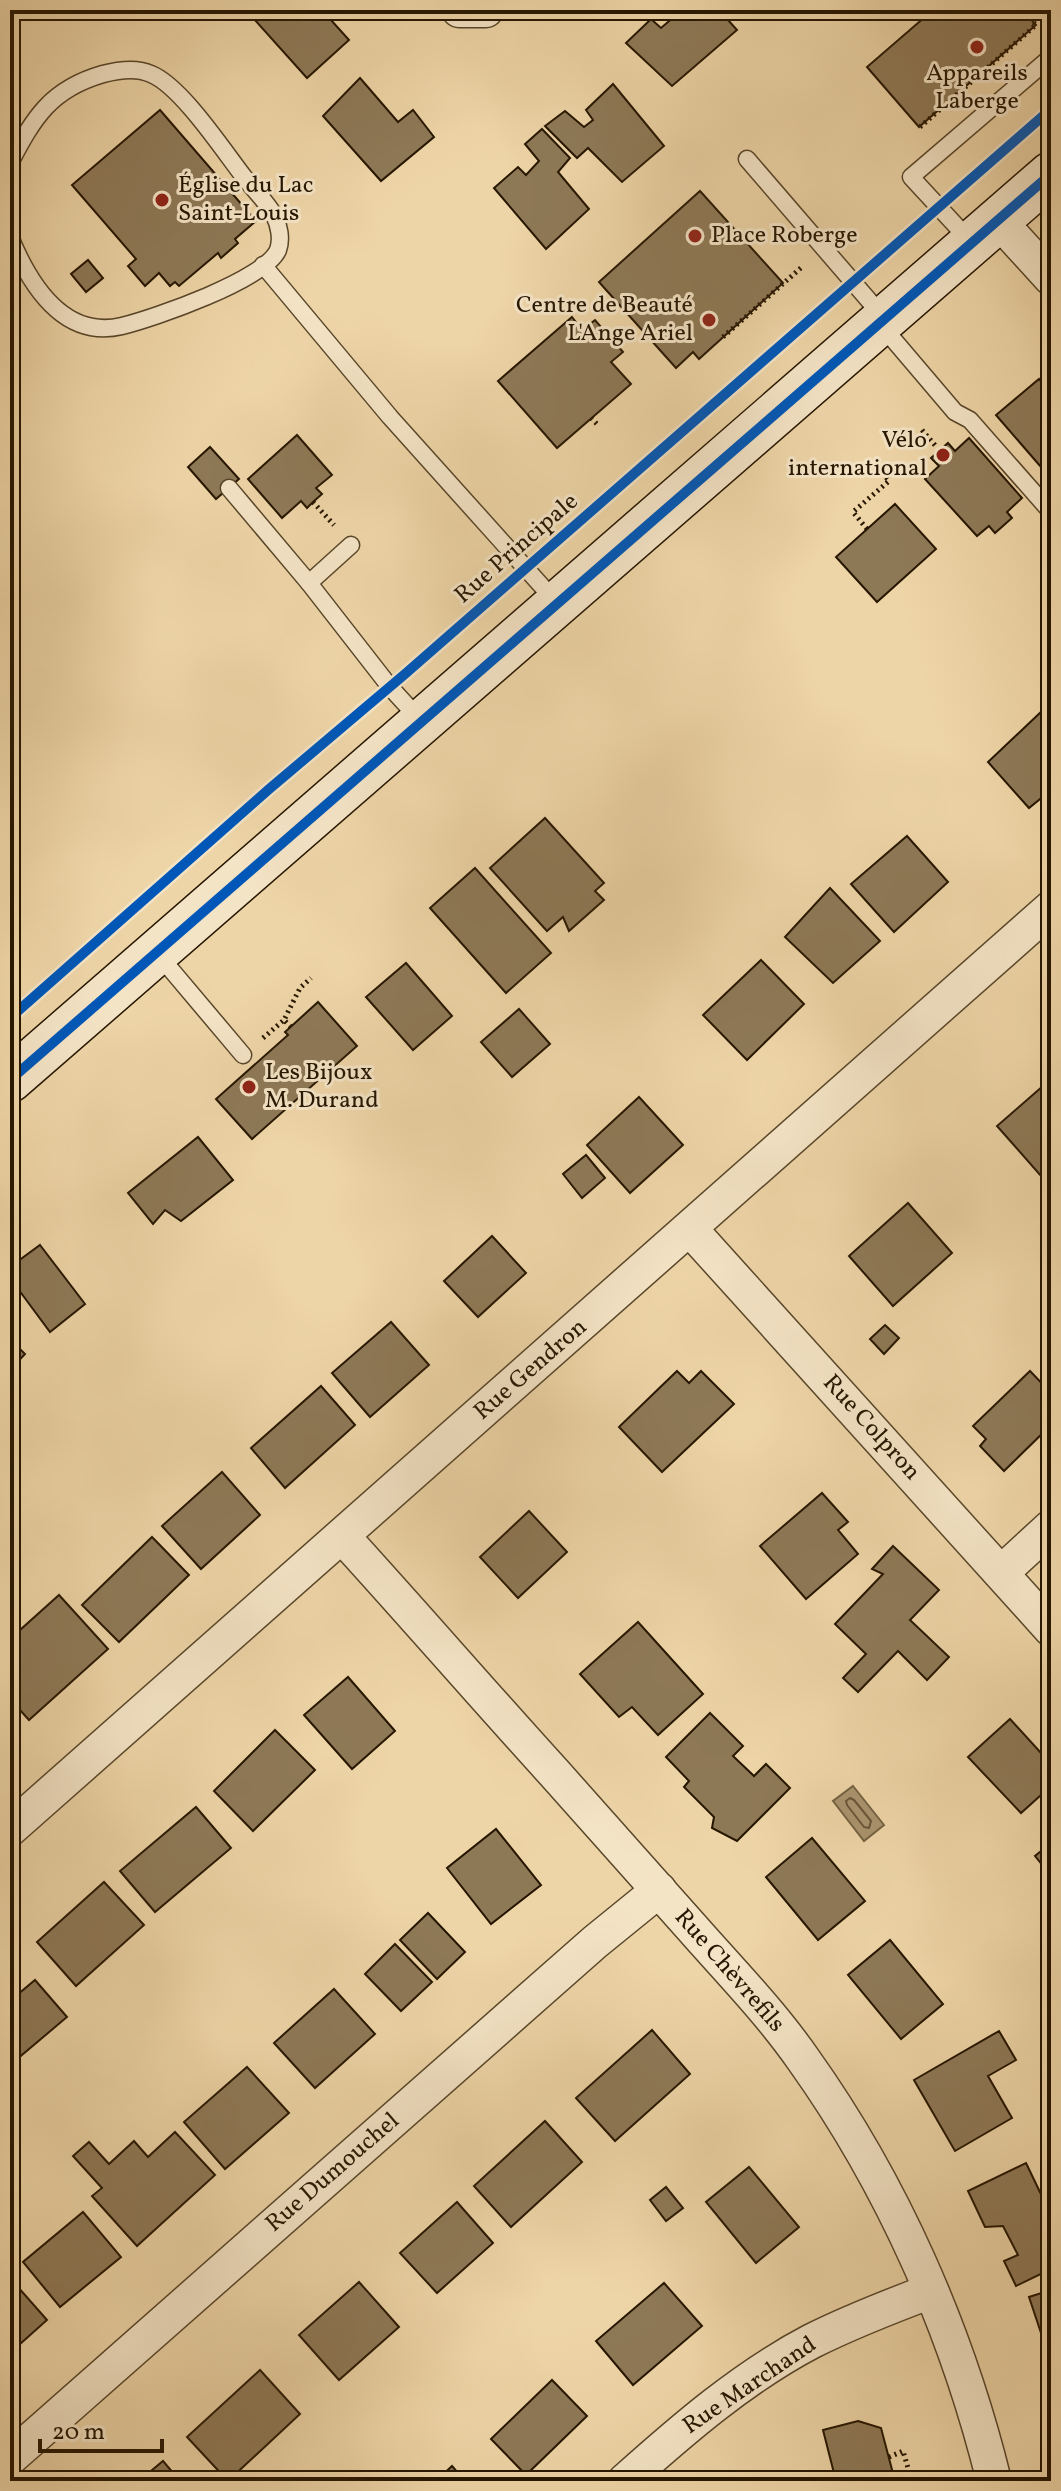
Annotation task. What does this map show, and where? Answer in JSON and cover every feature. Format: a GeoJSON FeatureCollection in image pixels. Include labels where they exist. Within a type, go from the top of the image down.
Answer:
{"type":"FeatureCollection","features":[{"type":"Feature","properties":{"kind":"street"},"geometry":{"type":"LineString","coordinates":[[459,10],[486,10]]}},
{"type":"Feature","properties":{"kind":"street"},"geometry":{"type":"LineString","coordinates":[[10,1080],[1051,174]]}},
{"type":"Feature","properties":{"kind":"street"},"geometry":{"type":"LineString","coordinates":[[986,232],[1051,278]]}},
{"type":"Feature","properties":{"kind":"street","name":"Rue Gendron"},"geometry":{"type":"LineString","coordinates":[[10,1829],[1051,908]]}},
{"type":"Feature","properties":{"kind":"street","name":"Rue Colpron"},"geometry":{"type":"LineString","coordinates":[[690,1229],[1051,1629]]}},
{"type":"Feature","properties":{"kind":"street"},"geometry":{"type":"LineString","coordinates":[[1001,1573],[1051,1527]]}},
{"type":"Feature","properties":{"kind":"street","name":"Rue Chèvrefils"},"geometry":{"type":"LineString","coordinates":[[343,1537],[736,1977],[802,2057],[833,2102],[884,2190],[931,2291],[954,2345],[994,2481]]}},
{"type":"Feature","properties":{"kind":"street","name":"Rue Dumouchel"},"geometry":{"type":"LineString","coordinates":[[10,2458],[571,1963],[659,1890]]}},
{"type":"Feature","properties":{"kind":"street","name":"Rue Marchand"},"geometry":{"type":"LineString","coordinates":[[625,2481],[700,2417],[784,2358],[846,2325],[931,2291]]}},
{"type":"Feature","properties":{"kind":"lane"},"geometry":{"type":"LineString","coordinates":[[986,232],[911,177],[1051,57]]}},
{"type":"Feature","properties":{"kind":"lane"},"geometry":{"type":"LineString","coordinates":[[10,163],[34,122],[67,87],[113,72],[132,70],[151,74],[176,92],[274,216],[280,234],[277,252],[231,286],[148,319],[107,329],[63,316],[45,299],[10,237]]}},
{"type":"Feature","properties":{"kind":"lane"},"geometry":{"type":"LineString","coordinates":[[747,159],[955,412],[970,420],[1051,512]]}},
{"type":"Feature","properties":{"kind":"lane"},"geometry":{"type":"LineString","coordinates":[[263,265],[390,417],[558,605]]}},
{"type":"Feature","properties":{"kind":"lane"},"geometry":{"type":"LineString","coordinates":[[229,488],[422,723]]}},
{"type":"Feature","properties":{"kind":"lane"},"geometry":{"type":"LineString","coordinates":[[309,583],[351,545]]}},
{"type":"Feature","properties":{"kind":"lane"},"geometry":{"type":"LineString","coordinates":[[157,953],[243,1055]]}},
{"type":"Feature","properties":{"kind":"path"},"geometry":{"type":"LineString","coordinates":[[919,127],[1036,25],[1023,10]]}},
{"type":"Feature","properties":{"kind":"path"},"geometry":{"type":"LineString","coordinates":[[723,337],[783,283]]}},
{"type":"Feature","properties":{"kind":"path"},"geometry":{"type":"LineString","coordinates":[[591,418],[599,426]]}},
{"type":"Feature","properties":{"kind":"path"},"geometry":{"type":"LineString","coordinates":[[922,430],[939,450]]}},
{"type":"Feature","properties":{"kind":"path"},"geometry":{"type":"LineString","coordinates":[[867,529],[853,512],[889,481],[881,471]]}},
{"type":"Feature","properties":{"kind":"path"},"geometry":{"type":"LineString","coordinates":[[291,1027],[284,1020],[300,988],[311,978]]}},
{"type":"Feature","properties":{"kind":"path"},"geometry":{"type":"LineString","coordinates":[[889,2457],[903,2451],[911,2478]]}},
{"type":"Feature","properties":{"kind":"water"},"geometry":{"type":"Polygon","coordinates":[[[853,1786],[884,1825],[864,1841],[833,1801],[853,1786]]]}},
{"type":"Feature","properties":{"kind":"building"},"geometry":{"type":"Polygon","coordinates":[[[246,10],[322,10],[349,40],[307,78],[246,10]]]}},
{"type":"Feature","properties":{"kind":"building"},"geometry":{"type":"Polygon","coordinates":[[[682,10],[719,10],[737,30],[672,86],[626,43],[651,19],[661,28],[682,10]]]}},
{"type":"Feature","properties":{"kind":"building"},"geometry":{"type":"Polygon","coordinates":[[[933,10],[1023,10],[1036,25],[919,127],[867,67],[933,10]]]}},
{"type":"Feature","properties":{"kind":"building"},"geometry":{"type":"Polygon","coordinates":[[[360,78],[398,122],[413,110],[434,137],[381,181],[323,116],[360,78]]]}},
{"type":"Feature","properties":{"kind":"building"},"geometry":{"type":"Polygon","coordinates":[[[613,84],[664,146],[622,182],[588,148],[577,158],[545,126],[565,111],[584,127],[593,120],[586,110],[613,84]]]}},
{"type":"Feature","properties":{"kind":"building","name":"Église du Lac Saint-Louis"},"geometry":{"type":"Polygon","coordinates":[[[160,110],[256,221],[235,239],[238,243],[221,258],[218,253],[179,286],[175,282],[170,286],[159,273],[145,286],[128,266],[136,259],[72,185],[160,110]]]}},
{"type":"Feature","properties":{"kind":"building"},"geometry":{"type":"Polygon","coordinates":[[[542,129],[570,158],[558,172],[589,209],[546,249],[494,188],[518,167],[526,175],[539,161],[525,144],[542,129]]]}},
{"type":"Feature","properties":{"kind":"building","name":"Place Roberge"},"geometry":{"type":"Polygon","coordinates":[[[700,191],[783,283],[699,359],[693,352],[676,368],[599,282],[700,191]]]}},
{"type":"Feature","properties":{"kind":"building"},"geometry":{"type":"Polygon","coordinates":[[[88,260],[103,278],[86,292],[71,274],[88,260]]]}},
{"type":"Feature","properties":{"kind":"building"},"geometry":{"type":"Polygon","coordinates":[[[572,317],[582,330],[595,320],[623,352],[611,362],[631,384],[557,448],[498,381],[572,317]]]}},
{"type":"Feature","properties":{"kind":"building"},"geometry":{"type":"Polygon","coordinates":[[[1039,379],[1051,393],[1051,458],[1041,467],[996,415],[1039,379]]]}},
{"type":"Feature","properties":{"kind":"building"},"geometry":{"type":"Polygon","coordinates":[[[297,435],[332,475],[316,488],[322,494],[307,508],[301,501],[282,518],[248,479],[297,435]]]}},
{"type":"Feature","properties":{"kind":"building"},"geometry":{"type":"Polygon","coordinates":[[[969,438],[1022,498],[1007,512],[1012,518],[995,533],[989,526],[977,536],[925,479],[939,466],[931,458],[948,443],[955,451],[969,438]]]}},
{"type":"Feature","properties":{"kind":"building"},"geometry":{"type":"Polygon","coordinates":[[[210,447],[239,479],[216,499],[188,467],[210,447]]]}},
{"type":"Feature","properties":{"kind":"building"},"geometry":{"type":"Polygon","coordinates":[[[895,504],[936,549],[877,602],[836,557],[895,504]]]}},
{"type":"Feature","properties":{"kind":"building"},"geometry":{"type":"Polygon","coordinates":[[[1043,710],[1051,719],[1051,790],[1029,808],[988,762],[1043,710]]]}},
{"type":"Feature","properties":{"kind":"building"},"geometry":{"type":"Polygon","coordinates":[[[545,818],[604,883],[595,891],[604,900],[569,931],[563,917],[547,931],[490,868],[545,818]]]}},
{"type":"Feature","properties":{"kind":"building"},"geometry":{"type":"Polygon","coordinates":[[[907,836],[948,882],[894,932],[851,884],[907,836]]]}},
{"type":"Feature","properties":{"kind":"building"},"geometry":{"type":"Polygon","coordinates":[[[475,868],[551,953],[506,993],[430,908],[475,868]]]}},
{"type":"Feature","properties":{"kind":"building"},"geometry":{"type":"Polygon","coordinates":[[[830,888],[880,941],[833,983],[785,937],[830,888]]]}},
{"type":"Feature","properties":{"kind":"building"},"geometry":{"type":"Polygon","coordinates":[[[761,960],[804,1004],[747,1060],[703,1015],[761,960]]]}},
{"type":"Feature","properties":{"kind":"building"},"geometry":{"type":"Polygon","coordinates":[[[406,963],[452,1016],[413,1050],[366,997],[406,963]]]}},
{"type":"Feature","properties":{"kind":"building"},"geometry":{"type":"Polygon","coordinates":[[[318,1002],[357,1046],[252,1139],[216,1099],[288,1035],[285,1032],[318,1002]]]}},
{"type":"Feature","properties":{"kind":"building"},"geometry":{"type":"Polygon","coordinates":[[[519,1009],[550,1044],[512,1077],[481,1042],[519,1009]]]}},
{"type":"Feature","properties":{"kind":"building"},"geometry":{"type":"Polygon","coordinates":[[[1051,1079],[1051,1169],[1042,1177],[997,1126],[1051,1079]]]}},
{"type":"Feature","properties":{"kind":"building"},"geometry":{"type":"Polygon","coordinates":[[[639,1097],[683,1145],[630,1193],[587,1145],[639,1097]]]}},
{"type":"Feature","properties":{"kind":"building"},"geometry":{"type":"Polygon","coordinates":[[[198,1137],[233,1180],[181,1221],[165,1210],[153,1224],[128,1193],[198,1137]]]}},
{"type":"Feature","properties":{"kind":"building"},"geometry":{"type":"Polygon","coordinates":[[[586,1155],[605,1178],[582,1198],[563,1174],[586,1155]]]}},
{"type":"Feature","properties":{"kind":"building"},"geometry":{"type":"Polygon","coordinates":[[[908,1203],[952,1253],[893,1306],[849,1256],[908,1203]]]}},
{"type":"Feature","properties":{"kind":"building"},"geometry":{"type":"Polygon","coordinates":[[[492,1236],[526,1273],[478,1317],[444,1281],[492,1236]]]}},
{"type":"Feature","properties":{"kind":"building"},"geometry":{"type":"Polygon","coordinates":[[[40,1245],[85,1304],[50,1332],[10,1278],[10,1267],[40,1245]]]}},
{"type":"Feature","properties":{"kind":"building"},"geometry":{"type":"Polygon","coordinates":[[[391,1322],[429,1365],[370,1417],[332,1373],[391,1322]]]}},
{"type":"Feature","properties":{"kind":"building"},"geometry":{"type":"Polygon","coordinates":[[[885,1325],[899,1338],[884,1354],[870,1339],[885,1325]]]}},
{"type":"Feature","properties":{"kind":"building"},"geometry":{"type":"Polygon","coordinates":[[[10,1339],[25,1354],[10,1370],[10,1339]]]}},
{"type":"Feature","properties":{"kind":"building"},"geometry":{"type":"Polygon","coordinates":[[[677,1371],[689,1383],[701,1371],[734,1404],[662,1472],[619,1427],[677,1371]]]}},
{"type":"Feature","properties":{"kind":"building"},"geometry":{"type":"Polygon","coordinates":[[[1030,1371],[1051,1393],[1051,1425],[1004,1471],[980,1446],[986,1439],[973,1426],[1030,1371]]]}},
{"type":"Feature","properties":{"kind":"building"},"geometry":{"type":"Polygon","coordinates":[[[321,1386],[355,1425],[285,1488],[251,1448],[321,1386]]]}},
{"type":"Feature","properties":{"kind":"building"},"geometry":{"type":"Polygon","coordinates":[[[222,1472],[260,1515],[201,1569],[162,1526],[222,1472]]]}},
{"type":"Feature","properties":{"kind":"building"},"geometry":{"type":"Polygon","coordinates":[[[822,1493],[848,1522],[838,1530],[858,1554],[806,1599],[760,1546],[822,1493]]]}},
{"type":"Feature","properties":{"kind":"building"},"geometry":{"type":"Polygon","coordinates":[[[529,1511],[567,1552],[518,1598],[480,1557],[529,1511]]]}},
{"type":"Feature","properties":{"kind":"building"},"geometry":{"type":"Polygon","coordinates":[[[152,1537],[189,1575],[119,1642],[82,1605],[152,1537]]]}},
{"type":"Feature","properties":{"kind":"building"},"geometry":{"type":"Polygon","coordinates":[[[893,1546],[939,1590],[910,1620],[949,1657],[927,1680],[898,1651],[858,1692],[843,1678],[866,1654],[835,1624],[883,1574],[872,1569],[893,1546]]]}},
{"type":"Feature","properties":{"kind":"building"},"geometry":{"type":"Polygon","coordinates":[[[59,1595],[108,1649],[29,1720],[10,1699],[10,1639],[59,1595]]]}},
{"type":"Feature","properties":{"kind":"building"},"geometry":{"type":"Polygon","coordinates":[[[638,1622],[703,1694],[658,1735],[632,1707],[619,1717],[580,1674],[638,1622]]]}},
{"type":"Feature","properties":{"kind":"building"},"geometry":{"type":"Polygon","coordinates":[[[348,1677],[395,1731],[352,1769],[304,1715],[348,1677]]]}},
{"type":"Feature","properties":{"kind":"building"},"geometry":{"type":"Polygon","coordinates":[[[710,1713],[743,1746],[733,1756],[754,1776],[766,1764],[790,1788],[737,1841],[712,1828],[714,1817],[684,1787],[689,1781],[666,1757],[710,1713]]]}},
{"type":"Feature","properties":{"kind":"building"},"geometry":{"type":"Polygon","coordinates":[[[1010,1719],[1051,1764],[1051,1786],[1021,1813],[968,1757],[1010,1719]]]}},
{"type":"Feature","properties":{"kind":"building"},"geometry":{"type":"Polygon","coordinates":[[[275,1730],[315,1770],[253,1831],[214,1791],[275,1730]]]}},
{"type":"Feature","properties":{"kind":"building"},"geometry":{"type":"Polygon","coordinates":[[[196,1807],[231,1848],[155,1912],[120,1871],[196,1807]]]}},
{"type":"Feature","properties":{"kind":"building"},"geometry":{"type":"Polygon","coordinates":[[[496,1829],[541,1885],[491,1924],[447,1868],[496,1829]]]}},
{"type":"Feature","properties":{"kind":"building"},"geometry":{"type":"Polygon","coordinates":[[[812,1838],[865,1901],[818,1940],[766,1877],[812,1838]]]}},
{"type":"Feature","properties":{"kind":"building"},"geometry":{"type":"Polygon","coordinates":[[[1051,1843],[1051,1876],[1035,1856],[1051,1843]]]}},
{"type":"Feature","properties":{"kind":"building"},"geometry":{"type":"Polygon","coordinates":[[[104,1882],[144,1925],[76,1986],[37,1942],[104,1882]]]}},
{"type":"Feature","properties":{"kind":"building"},"geometry":{"type":"Polygon","coordinates":[[[428,1913],[465,1952],[437,1979],[400,1940],[428,1913]]]}},
{"type":"Feature","properties":{"kind":"building"},"geometry":{"type":"Polygon","coordinates":[[[890,1940],[943,2004],[901,2039],[848,1975],[890,1940]]]}},
{"type":"Feature","properties":{"kind":"building"},"geometry":{"type":"Polygon","coordinates":[[[395,1944],[432,1982],[401,2011],[365,1974],[395,1944]]]}},
{"type":"Feature","properties":{"kind":"building"},"geometry":{"type":"Polygon","coordinates":[[[35,1980],[67,2017],[10,2065],[10,2001],[35,1980]]]}},
{"type":"Feature","properties":{"kind":"building"},"geometry":{"type":"Polygon","coordinates":[[[334,1989],[375,2034],[315,2088],[274,2043],[334,1989]]]}},
{"type":"Feature","properties":{"kind":"building"},"geometry":{"type":"Polygon","coordinates":[[[652,2030],[690,2074],[615,2141],[576,2098],[652,2030]]]}},
{"type":"Feature","properties":{"kind":"building"},"geometry":{"type":"Polygon","coordinates":[[[999,2031],[1016,2060],[988,2076],[1012,2118],[955,2151],[914,2080],[999,2031]]]}},
{"type":"Feature","properties":{"kind":"building"},"geometry":{"type":"Polygon","coordinates":[[[247,2067],[289,2113],[225,2169],[184,2122],[247,2067]]]}},
{"type":"Feature","properties":{"kind":"building"},"geometry":{"type":"Polygon","coordinates":[[[545,2121],[582,2162],[511,2227],[474,2186],[545,2121]]]}},
{"type":"Feature","properties":{"kind":"building"},"geometry":{"type":"Polygon","coordinates":[[[175,2132],[215,2175],[137,2246],[92,2196],[102,2188],[73,2156],[89,2142],[109,2164],[134,2141],[148,2157],[175,2132]]]}},
{"type":"Feature","properties":{"kind":"building"},"geometry":{"type":"Polygon","coordinates":[[[1026,2163],[1051,2215],[1051,2269],[1016,2286],[1004,2261],[1018,2255],[1003,2226],[985,2227],[968,2191],[1026,2163]]]}},
{"type":"Feature","properties":{"kind":"building"},"geometry":{"type":"Polygon","coordinates":[[[749,2167],[799,2227],[756,2263],[706,2202],[749,2167]]]}},
{"type":"Feature","properties":{"kind":"building"},"geometry":{"type":"Polygon","coordinates":[[[666,2187],[683,2208],[666,2221],[650,2200],[666,2187]]]}},
{"type":"Feature","properties":{"kind":"building"},"geometry":{"type":"Polygon","coordinates":[[[457,2202],[493,2243],[437,2293],[400,2253],[457,2202]]]}},
{"type":"Feature","properties":{"kind":"building"},"geometry":{"type":"Polygon","coordinates":[[[83,2212],[121,2257],[60,2307],[23,2262],[83,2212]]]}},
{"type":"Feature","properties":{"kind":"building"},"geometry":{"type":"Polygon","coordinates":[[[10,2278],[47,2320],[10,2353],[10,2278]]]}},
{"type":"Feature","properties":{"kind":"building"},"geometry":{"type":"Polygon","coordinates":[[[359,2282],[399,2327],[339,2380],[299,2335],[359,2282]]]}},
{"type":"Feature","properties":{"kind":"building"},"geometry":{"type":"Polygon","coordinates":[[[664,2283],[702,2326],[633,2385],[596,2341],[664,2283]]]}},
{"type":"Feature","properties":{"kind":"building"},"geometry":{"type":"Polygon","coordinates":[[[1051,2290],[1051,2363],[1029,2297],[1051,2290]]]}},
{"type":"Feature","properties":{"kind":"building"},"geometry":{"type":"Polygon","coordinates":[[[260,2370],[300,2414],[228,2481],[187,2437],[260,2370]]]}},
{"type":"Feature","properties":{"kind":"building"},"geometry":{"type":"Polygon","coordinates":[[[552,2380],[587,2416],[526,2475],[491,2439],[552,2380]]]}},
{"type":"Feature","properties":{"kind":"building"},"geometry":{"type":"Polygon","coordinates":[[[858,2421],[881,2428],[895,2481],[836,2481],[823,2430],[858,2421]]]}},
{"type":"Feature","properties":{"kind":"building"},"geometry":{"type":"Polygon","coordinates":[[[163,2461],[180,2481],[139,2481],[163,2461]]]}},
{"type":"Feature","properties":{"kind":"building"},"geometry":{"type":"Polygon","coordinates":[[[452,2466],[465,2481],[436,2481],[452,2466]]]}},
{"type":"Feature","properties":{"kind":"cycle path","name":"Rue Principale"},"geometry":{"type":"LineString","coordinates":[[10,1018],[1051,109]]}},
{"type":"Feature","properties":{"kind":"cycle path"},"geometry":{"type":"LineString","coordinates":[[10,1080],[1051,174]]}},
{"type":"Feature","properties":{"kind":"place","name":"Appareils Laberge"},"geometry":{"type":"Point","coordinates":[977,47]}},
{"type":"Feature","properties":{"kind":"place","name":"Église du Lac Saint-Louis"},"geometry":{"type":"Point","coordinates":[162,200]}},
{"type":"Feature","properties":{"kind":"place","name":"Place Roberge"},"geometry":{"type":"Point","coordinates":[695,236]}},
{"type":"Feature","properties":{"kind":"place","name":"Centre de Beauté L'Ange Ariel"},"geometry":{"type":"Point","coordinates":[709,320]}},
{"type":"Feature","properties":{"kind":"place","name":"Vélo international"},"geometry":{"type":"Point","coordinates":[943,455]}},
{"type":"Feature","properties":{"kind":"place","name":"Les Bijoux M. Durand"},"geometry":{"type":"Point","coordinates":[249,1087]}}]}
